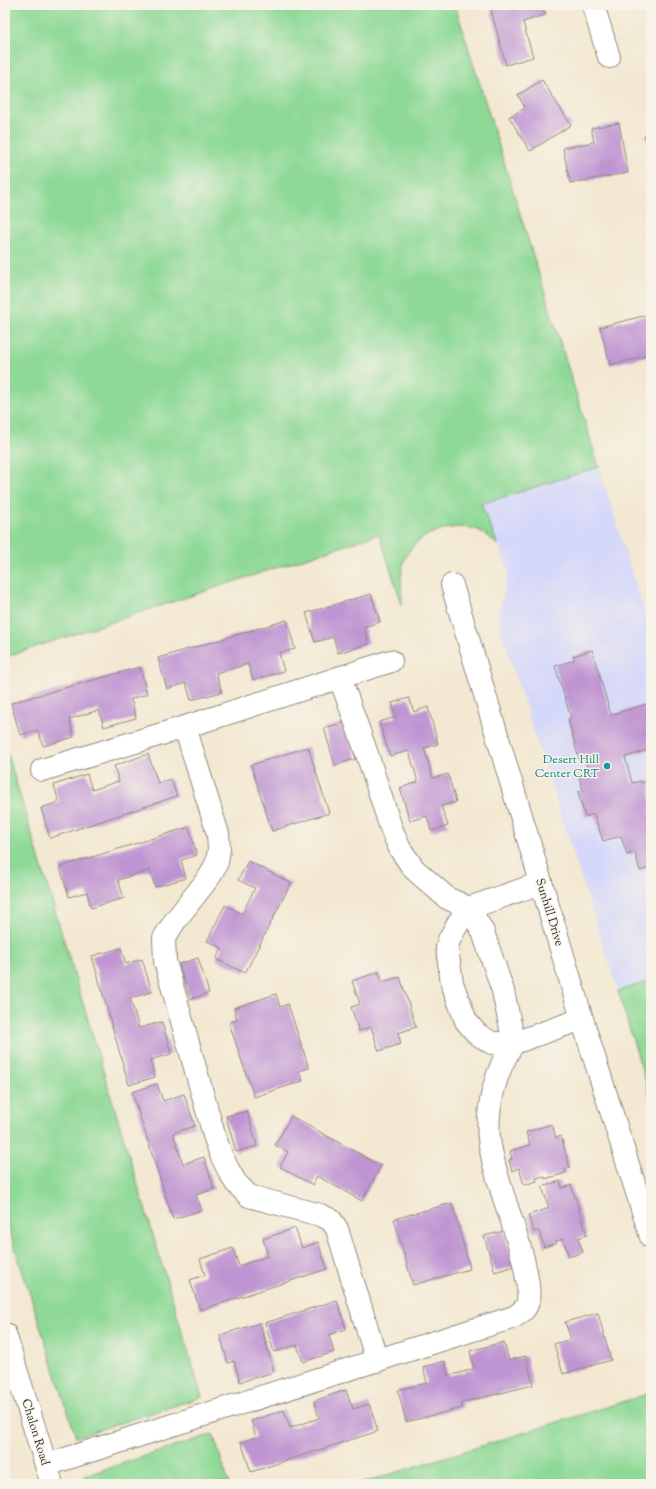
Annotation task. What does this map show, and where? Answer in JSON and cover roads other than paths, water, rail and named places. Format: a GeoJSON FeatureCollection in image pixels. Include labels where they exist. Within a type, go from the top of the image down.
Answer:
{"type":"FeatureCollection","features":[{"type":"Feature","properties":{"kind":"street"},"geometry":{"type":"LineString","coordinates":[[593,5],[609,56]]}},
{"type":"Feature","properties":{"kind":"street","name":"Sunhill Drive"},"geometry":{"type":"LineString","coordinates":[[452,585],[582,1019],[651,1237]]}},
{"type":"Feature","properties":{"kind":"street"},"geometry":{"type":"LineString","coordinates":[[42,770],[184,727],[391,661]]}},
{"type":"Feature","properties":{"kind":"street"},"geometry":{"type":"LineString","coordinates":[[49,1474],[377,1360],[514,1317],[524,1310],[528,1303],[528,1283],[519,1245],[498,1178],[489,1138],[493,1090],[505,1058],[514,1043],[503,991],[483,932],[469,908],[447,898],[414,869],[400,849],[391,828],[340,678]]}},
{"type":"Feature","properties":{"kind":"street"},"geometry":{"type":"LineString","coordinates":[[184,727],[218,834],[219,849],[216,862],[210,876],[175,921],[164,938],[165,961],[216,1141],[221,1155],[236,1183],[249,1196],[320,1215],[330,1220],[337,1229],[377,1360]]}},
{"type":"Feature","properties":{"kind":"street"},"geometry":{"type":"LineString","coordinates":[[541,883],[469,908],[458,922],[449,940],[447,948],[452,983],[466,1021],[478,1034],[492,1043],[514,1043],[582,1019]]}},
{"type":"Feature","properties":{"kind":"street","name":"Chalon Road"},"geometry":{"type":"LineString","coordinates":[[5,1334],[49,1474]]}},
{"type":"Feature","properties":{"kind":"place","name":"Desert Hill Center CRT"},"geometry":{"type":"Point","coordinates":[607,766]}}]}
